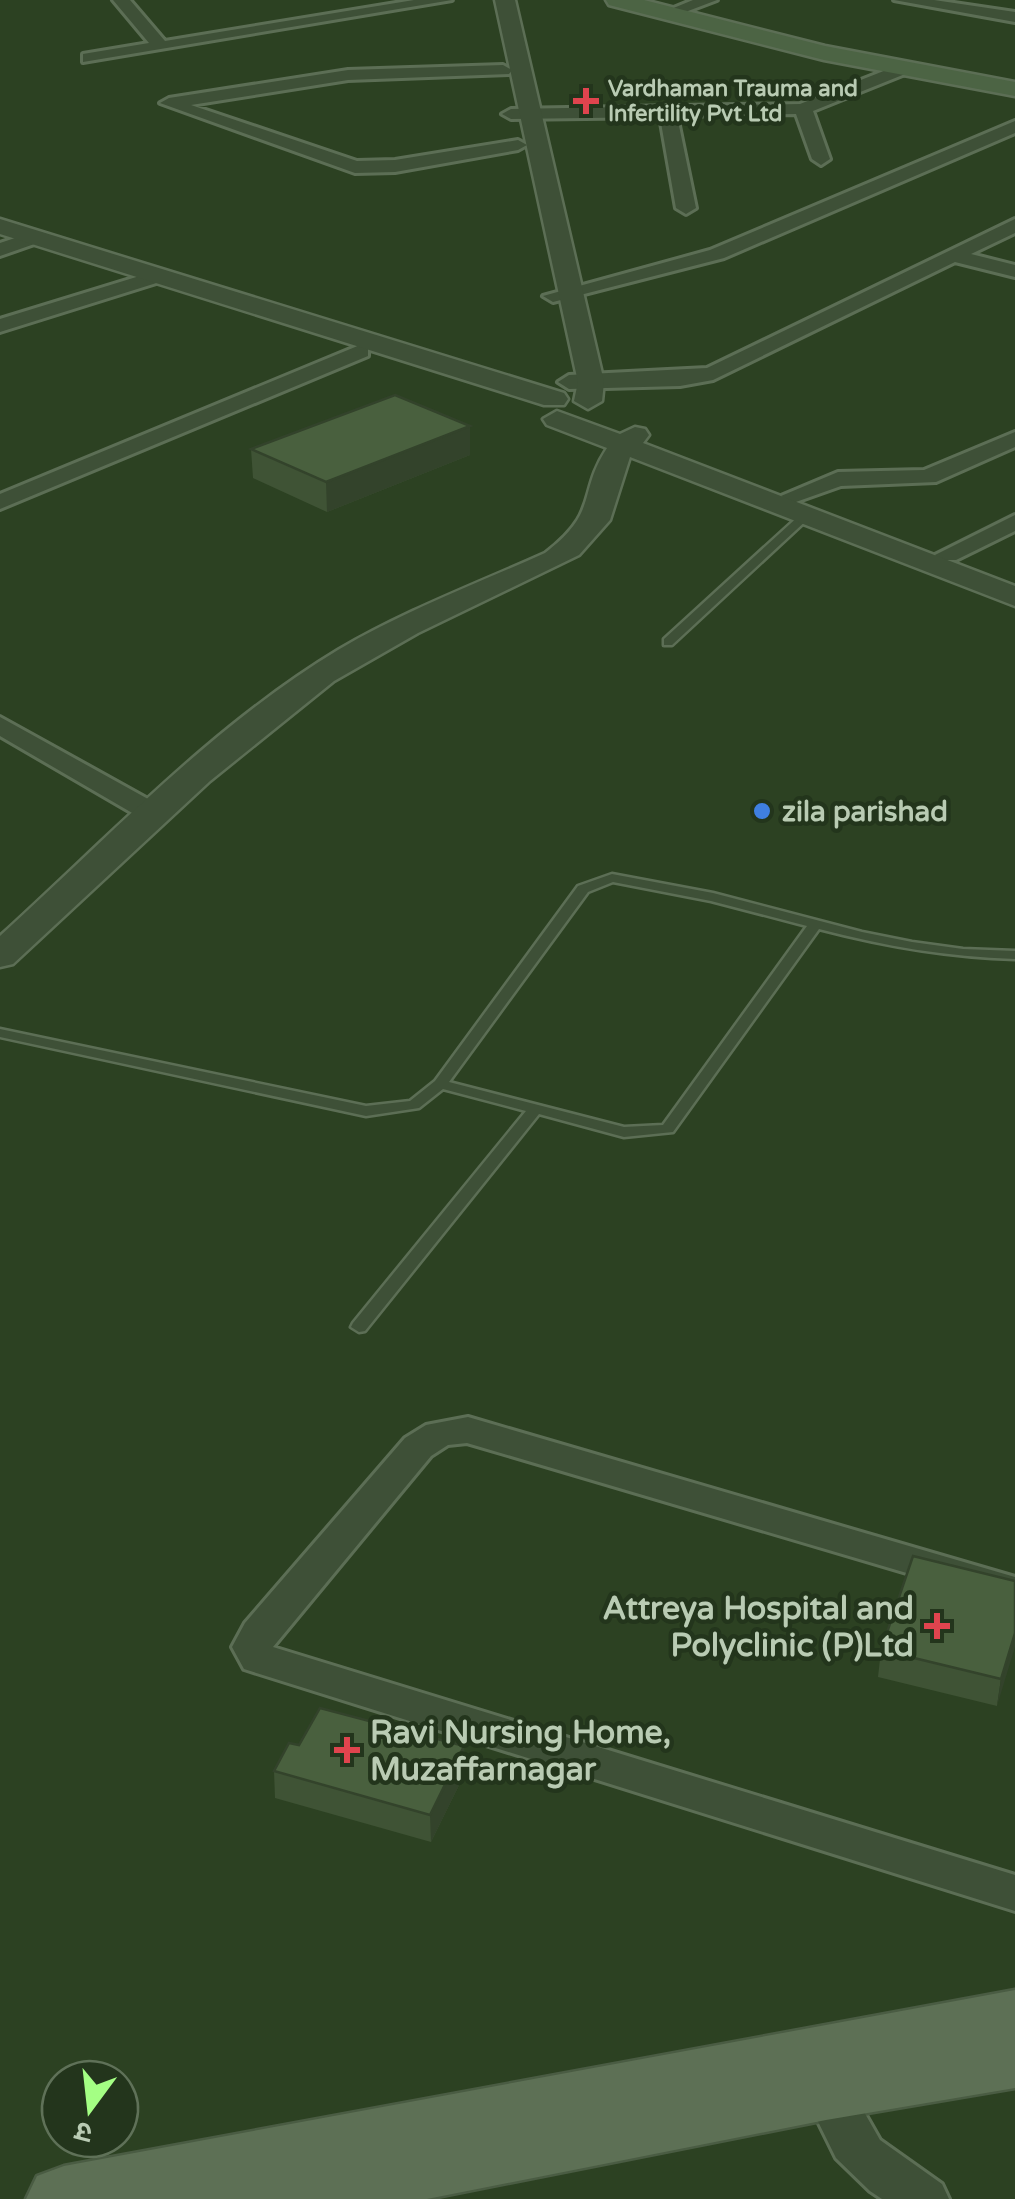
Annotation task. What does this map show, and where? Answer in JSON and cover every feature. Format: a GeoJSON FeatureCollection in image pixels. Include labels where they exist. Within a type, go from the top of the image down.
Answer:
{"type":"FeatureCollection","features":[{"type":"Feature","properties":{"kind":"main road"},"geometry":{"type":"LineString","coordinates":[[617,0],[1015,86]]}},
{"type":"Feature","properties":{"kind":"main road"},"geometry":{"type":"LineString","coordinates":[[642,0],[673,12],[904,68],[1015,86]]}},
{"type":"Feature","properties":{"kind":"main road"},"geometry":{"type":"LineString","coordinates":[[64,2199],[1015,2020]]}},
{"type":"Feature","properties":{"kind":"main road"},"geometry":{"type":"LineString","coordinates":[[259,2199],[826,2088],[1015,2058]]}},
{"type":"Feature","properties":{"kind":"street"},"geometry":{"type":"LineString","coordinates":[[89,58],[444,0]]}},
{"type":"Feature","properties":{"kind":"street"},"geometry":{"type":"LineString","coordinates":[[489,0],[503,70],[520,114],[518,145],[562,294]]}},
{"type":"Feature","properties":{"kind":"street"},"geometry":{"type":"LineString","coordinates":[[505,0],[520,114],[562,294],[569,400]]}},
{"type":"Feature","properties":{"kind":"street"},"geometry":{"type":"LineString","coordinates":[[673,12],[709,0]]}},
{"type":"Feature","properties":{"kind":"street"},"geometry":{"type":"LineString","coordinates":[[902,0],[1015,17]]}},
{"type":"Feature","properties":{"kind":"street"},"geometry":{"type":"LineString","coordinates":[[987,12],[1004,0]]}},
{"type":"Feature","properties":{"kind":"street"},"geometry":{"type":"LineString","coordinates":[[130,2],[161,47]]}},
{"type":"Feature","properties":{"kind":"street"},"geometry":{"type":"LineString","coordinates":[[520,114],[803,109],[904,68]]}},
{"type":"Feature","properties":{"kind":"street"},"geometry":{"type":"LineString","coordinates":[[503,70],[328,77],[169,103],[355,166],[395,166],[518,145]]}},
{"type":"Feature","properties":{"kind":"street"},"geometry":{"type":"LineString","coordinates":[[803,109],[821,160]]}},
{"type":"Feature","properties":{"kind":"street"},"geometry":{"type":"LineString","coordinates":[[668,114],[686,208]]}},
{"type":"Feature","properties":{"kind":"street"},"geometry":{"type":"LineString","coordinates":[[562,294],[718,254],[1015,126]]}},
{"type":"Feature","properties":{"kind":"street"},"geometry":{"type":"LineString","coordinates":[[0,326],[152,278],[360,351],[569,400],[713,373],[1015,225]]}},
{"type":"Feature","properties":{"kind":"street"},"geometry":{"type":"LineString","coordinates":[[0,226],[14,241],[569,400],[629,440],[1015,597]]}},
{"type":"Feature","properties":{"kind":"street"},"geometry":{"type":"LineString","coordinates":[[951,255],[1015,271]]}},
{"type":"Feature","properties":{"kind":"street"},"geometry":{"type":"LineString","coordinates":[[0,502],[360,351]]}},
{"type":"Feature","properties":{"kind":"street"},"geometry":{"type":"LineString","coordinates":[[799,506],[838,479],[928,477],[1015,439]]}},
{"type":"Feature","properties":{"kind":"street"},"geometry":{"type":"LineString","coordinates":[[0,956],[156,815],[325,673],[401,631],[556,559],[578,542],[600,511],[609,465],[629,440]]}},
{"type":"Feature","properties":{"kind":"street"},"geometry":{"type":"LineString","coordinates":[[799,506],[1015,582]]}},
{"type":"Feature","properties":{"kind":"street"},"geometry":{"type":"LineString","coordinates":[[947,555],[1015,522]]}},
{"type":"Feature","properties":{"kind":"street"},"geometry":{"type":"LineString","coordinates":[[0,725],[156,815]]}},
{"type":"Feature","properties":{"kind":"street"},"geometry":{"type":"LineString","coordinates":[[1012,1885],[272,1665],[258,1658],[252,1646],[258,1633],[418,1447],[438,1434],[468,1430],[1015,1591]]}},
{"type":"Feature","properties":{"kind":"street"},"geometry":{"type":"LineString","coordinates":[[826,2088],[851,2146],[925,2199]]}},
{"type":"Feature","properties":{"kind":"lane"},"geometry":{"type":"LineString","coordinates":[[668,642],[799,506]]}},
{"type":"Feature","properties":{"kind":"lane"},"geometry":{"type":"LineString","coordinates":[[0,1033],[366,1111],[414,1105],[440,1084],[592,882],[612,878],[636,880],[814,926],[936,950],[1015,955]]}},
{"type":"Feature","properties":{"kind":"lane"},"geometry":{"type":"LineString","coordinates":[[440,1084],[624,1132],[649,1134],[668,1129],[814,926]]}},
{"type":"Feature","properties":{"kind":"lane"},"geometry":{"type":"LineString","coordinates":[[360,1327],[535,1110]]}},
{"type":"Feature","properties":{"kind":"building"},"geometry":{"type":"Polygon","coordinates":[[[395,395],[470,426],[326,482],[251,449],[395,395]]]}},
{"type":"Feature","properties":{"kind":"building"},"geometry":{"type":"Polygon","coordinates":[[[913,1556],[1015,1581],[1015,1633],[1001,1679],[881,1650],[913,1556]]]}},
{"type":"Feature","properties":{"kind":"building"},"geometry":{"type":"Polygon","coordinates":[[[320,1708],[464,1746],[430,1815],[274,1771],[289,1743],[299,1745],[320,1708]]]}},
{"type":"Feature","properties":{"kind":"place","name":"Vardhaman Trauma and Infertility Pvt Ltd"},"geometry":{"type":"Point","coordinates":[586,101]}},
{"type":"Feature","properties":{"kind":"place","name":"zila parishad"},"geometry":{"type":"Point","coordinates":[762,811]}},
{"type":"Feature","properties":{"kind":"place","name":"Attreya Hospital and Polyclinic (P)Ltd"},"geometry":{"type":"Point","coordinates":[937,1626]}},
{"type":"Feature","properties":{"kind":"place","name":"Ravi Nursing Home, Muzaffarnagar"},"geometry":{"type":"Point","coordinates":[347,1750]}}]}
